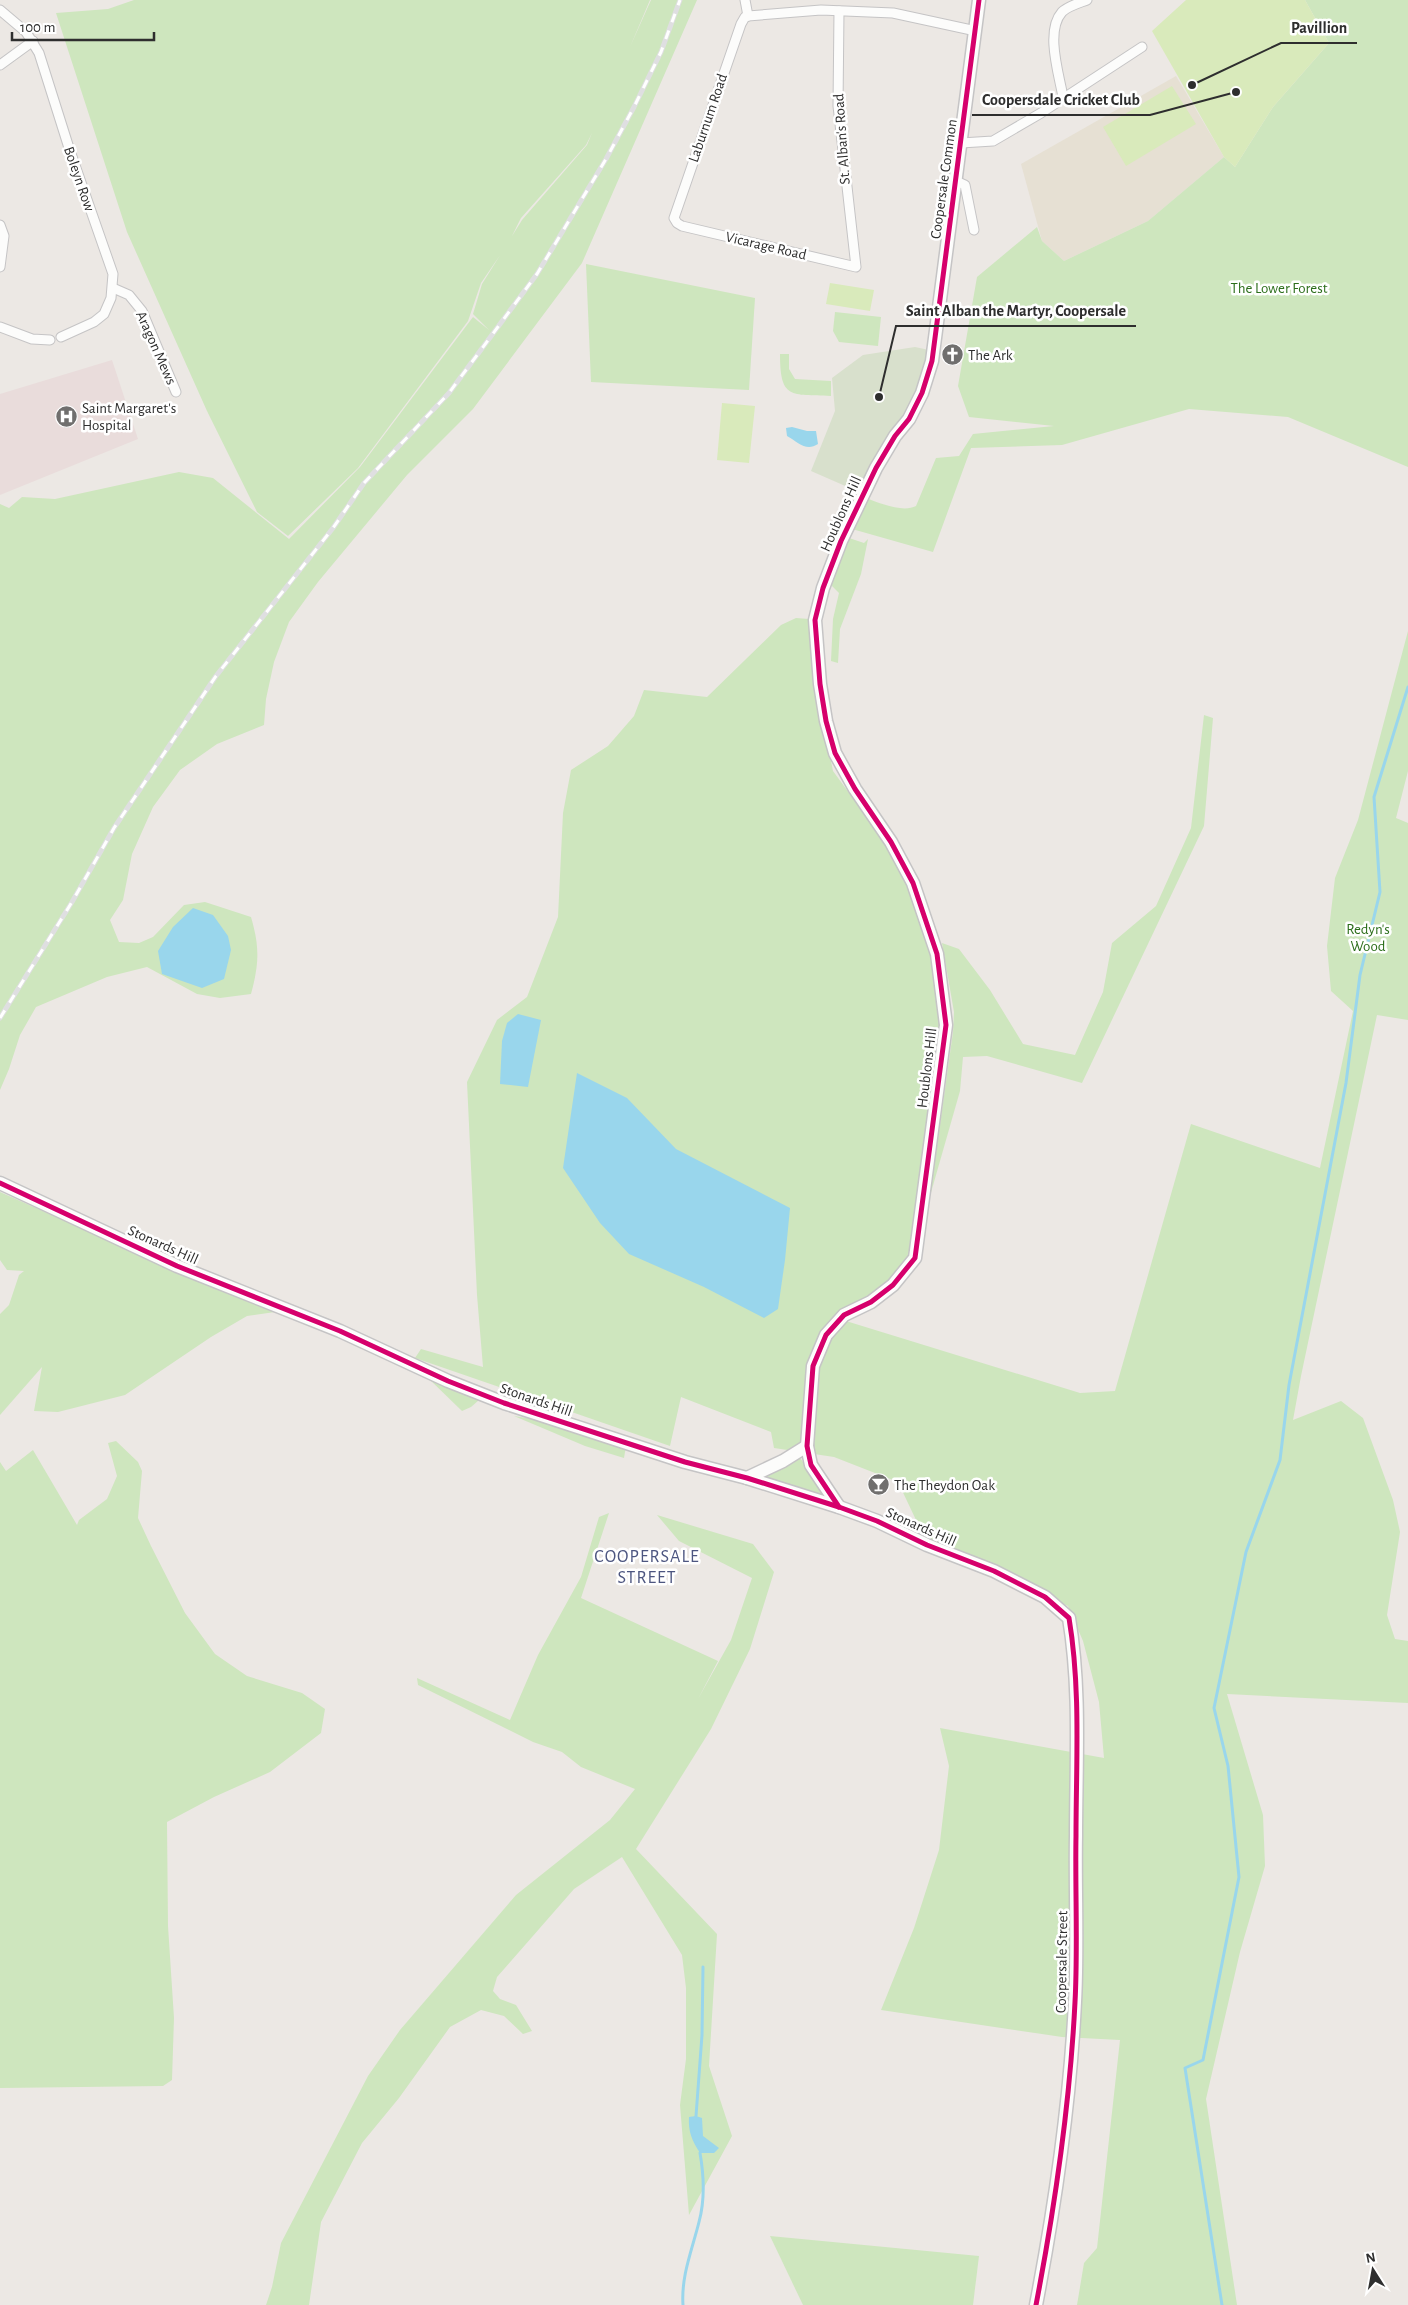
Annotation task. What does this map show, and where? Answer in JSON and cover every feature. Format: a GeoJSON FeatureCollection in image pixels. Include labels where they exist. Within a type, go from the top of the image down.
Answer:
{"type":"FeatureCollection","features":[{"type":"Feature","properties":{"kind":"street"},"geometry":{"type":"LineString","coordinates":[[745,0],[748,16],[839,11],[893,13],[976,31]]}},
{"type":"Feature","properties":{"kind":"street","name":"Coopersale Common"},"geometry":{"type":"LineString","coordinates":[[932,361],[979,0]]}},
{"type":"Feature","properties":{"kind":"street"},"geometry":{"type":"LineString","coordinates":[[1063,97],[1053,36],[1055,22],[1063,11],[1087,0]]}},
{"type":"Feature","properties":{"kind":"street","name":"Boleyn Row"},"geometry":{"type":"LineString","coordinates":[[0,10],[33,41],[39,53],[69,148],[110,263],[113,288],[104,314],[94,322],[61,336]]}},
{"type":"Feature","properties":{"kind":"street","name":"St. Alban's Road"},"geometry":{"type":"LineString","coordinates":[[839,11],[838,106],[856,267]]}},
{"type":"Feature","properties":{"kind":"street","name":"Laburnum Road"},"geometry":{"type":"LineString","coordinates":[[677,224],[674,218],[741,24],[745,17],[748,16]]}},
{"type":"Feature","properties":{"kind":"street"},"geometry":{"type":"LineString","coordinates":[[0,65],[33,41]]}},
{"type":"Feature","properties":{"kind":"street"},"geometry":{"type":"LineString","coordinates":[[961,143],[993,141],[1041,113],[1142,47]]}},
{"type":"Feature","properties":{"kind":"street"},"geometry":{"type":"LineString","coordinates":[[956,182],[965,186],[974,230]]}},
{"type":"Feature","properties":{"kind":"street","name":"Vicarage Road"},"geometry":{"type":"LineString","coordinates":[[677,224],[856,267]]}},
{"type":"Feature","properties":{"kind":"street"},"geometry":{"type":"LineString","coordinates":[[0,225],[4,236],[0,267]]}},
{"type":"Feature","properties":{"kind":"street","name":"Aragon Mews"},"geometry":{"type":"LineString","coordinates":[[113,288],[129,295],[142,311],[176,392]]}},
{"type":"Feature","properties":{"kind":"street"},"geometry":{"type":"LineString","coordinates":[[0,327],[32,339],[50,340]]}},
{"type":"Feature","properties":{"kind":"street","name":"Houblons Hill"},"geometry":{"type":"LineString","coordinates":[[839,1507],[811,1465],[807,1446],[813,1366],[826,1335],[844,1315],[871,1302],[893,1285],[915,1258],[946,1025],[937,954],[913,883],[891,842],[855,789],[835,753],[826,721],[820,684],[815,620],[823,588],[841,541],[876,468],[895,436],[914,410],[922,393],[932,361]]}},
{"type":"Feature","properties":{"kind":"street","name":"Stonards Hill"},"geometry":{"type":"LineString","coordinates":[[0,1183],[177,1266],[340,1330],[448,1382],[593,1433],[685,1462],[747,1478],[877,1521],[927,1545],[994,1571],[1046,1597],[1070,1618]]}},
{"type":"Feature","properties":{"kind":"street"},"geometry":{"type":"LineString","coordinates":[[747,1478],[784,1461],[807,1446]]}},
{"type":"Feature","properties":{"kind":"street","name":"Coopersale Street"},"geometry":{"type":"LineString","coordinates":[[1036,2305],[1045,2260],[1072,2054],[1075,2000],[1077,1711],[1075,1656],[1070,1618]]}},
{"type":"Feature","properties":{"kind":"shaded area"},"geometry":{"type":"Polygon","coordinates":[[[1176,76],[1224,157],[1148,221],[1064,261],[1042,241],[1021,164],[1176,76]]]}},
{"type":"Feature","properties":{"kind":"shaded area","name":"Saint Margaret's Hospital"},"geometry":{"type":"Polygon","coordinates":[[[112,360],[138,439],[0,495],[0,394],[112,360]]]}},
{"type":"Feature","properties":{"kind":"green space"},"geometry":{"type":"Polygon","coordinates":[[[134,0],[650,0],[630,47],[651,0],[697,0],[582,263],[473,409],[407,475],[318,582],[289,622],[274,662],[266,699],[264,725],[217,744],[180,770],[153,807],[132,854],[123,900],[110,920],[119,942],[139,943],[153,937],[184,905],[205,902],[251,917],[256,938],[257,956],[256,974],[251,994],[220,998],[197,994],[147,967],[107,977],[36,1007],[20,1035],[0,1090],[0,504],[9,508],[22,497],[55,499],[179,472],[213,478],[289,539],[360,467],[473,317],[489,330],[473,314],[482,284],[500,255],[481,283],[468,321],[358,468],[288,536],[257,512],[207,411],[127,232],[56,13],[108,9],[134,0]],[[592,133],[586,145],[521,218],[512,236],[522,220],[587,145],[592,133]]]}},
{"type":"Feature","properties":{"kind":"green space"},"geometry":{"type":"Polygon","coordinates":[[[1186,0],[1305,0],[1329,43],[1273,107],[1235,167],[1224,157],[1152,31],[1186,0]]]}},
{"type":"Feature","properties":{"kind":"green space","name":"The Lower Forest"},"geometry":{"type":"Polygon","coordinates":[[[1305,0],[1408,0],[1408,467],[1288,417],[1189,409],[1062,445],[971,448],[933,552],[852,529],[866,498],[898,508],[916,506],[936,458],[959,456],[973,434],[1054,426],[969,417],[958,386],[977,277],[1037,227],[1042,241],[1064,261],[1148,221],[1224,157],[1235,167],[1273,107],[1329,43],[1305,0]]]}},
{"type":"Feature","properties":{"kind":"green space"},"geometry":{"type":"Polygon","coordinates":[[[1172,86],[1196,124],[1126,166],[1103,127],[1172,86]]]}},
{"type":"Feature","properties":{"kind":"green space"},"geometry":{"type":"Polygon","coordinates":[[[586,264],[755,298],[749,390],[591,382],[586,264]]]}},
{"type":"Feature","properties":{"kind":"green space"},"geometry":{"type":"Polygon","coordinates":[[[830,283],[874,290],[870,311],[826,304],[830,283]]]}},
{"type":"Feature","properties":{"kind":"green space"},"geometry":{"type":"Polygon","coordinates":[[[835,312],[881,317],[878,346],[839,342],[833,331],[835,312]]]}},
{"type":"Feature","properties":{"kind":"green space"},"geometry":{"type":"Polygon","coordinates":[[[915,347],[929,350],[926,368],[906,418],[885,439],[859,492],[811,471],[835,411],[832,378],[863,355],[915,347]]]}},
{"type":"Feature","properties":{"kind":"green space"},"geometry":{"type":"Polygon","coordinates":[[[780,354],[789,354],[789,369],[795,379],[831,381],[831,396],[797,394],[790,391],[782,380],[780,354]]]}},
{"type":"Feature","properties":{"kind":"green space"},"geometry":{"type":"Polygon","coordinates":[[[722,403],[755,406],[749,463],[717,460],[722,403]]]}},
{"type":"Feature","properties":{"kind":"green space"},"geometry":{"type":"Polygon","coordinates":[[[849,538],[864,543],[868,539],[861,574],[840,629],[838,663],[831,661],[833,619],[839,593],[831,585],[849,538]]]}},
{"type":"Feature","properties":{"kind":"green space","name":"Redyn's Wood"},"geometry":{"type":"Polygon","coordinates":[[[796,618],[809,619],[814,677],[833,771],[876,830],[903,875],[935,947],[943,1004],[911,1254],[901,1271],[846,1321],[1080,1393],[1115,1391],[1191,1124],[1320,1168],[1353,1011],[1331,991],[1327,946],[1335,878],[1358,820],[1408,631],[1408,771],[1396,818],[1408,823],[1408,1020],[1377,1015],[1293,1420],[1341,1401],[1363,1418],[1393,1500],[1400,1532],[1387,1615],[1395,1639],[1408,1641],[1408,1703],[1227,1694],[1263,1815],[1265,1866],[1240,1952],[1206,2099],[1237,2305],[1077,2305],[1084,2263],[1097,2248],[1120,2040],[1062,2037],[881,2010],[914,1928],[939,1850],[949,1766],[940,1728],[1104,1758],[1099,1702],[1083,1641],[1068,1606],[926,1541],[898,1482],[834,1457],[774,1448],[771,1432],[681,1397],[670,1446],[415,1358],[421,1349],[483,1367],[477,1295],[467,1082],[497,1020],[527,997],[558,917],[563,813],[571,770],[608,746],[634,716],[644,690],[707,697],[781,625],[796,618]]]}},
{"type":"Feature","properties":{"kind":"green space"},"geometry":{"type":"Polygon","coordinates":[[[1204,715],[1213,718],[1204,826],[1082,1083],[987,1056],[963,1057],[960,1091],[930,1196],[953,1032],[954,1012],[942,943],[959,949],[990,990],[1023,1044],[1075,1055],[1103,992],[1112,943],[1156,906],[1191,828],[1204,715]]]}},
{"type":"Feature","properties":{"kind":"green space"},"geometry":{"type":"Polygon","coordinates":[[[0,1192],[90,1232],[282,1311],[247,1316],[211,1337],[125,1395],[58,1412],[34,1411],[42,1367],[0,1415],[0,1314],[9,1305],[19,1275],[24,1271],[7,1270],[0,1260],[0,1192]]]}},
{"type":"Feature","properties":{"kind":"green space"},"geometry":{"type":"Polygon","coordinates":[[[426,1376],[479,1400],[471,1407],[462,1411],[426,1376]]]}},
{"type":"Feature","properties":{"kind":"green space"},"geometry":{"type":"Polygon","coordinates":[[[514,1416],[551,1422],[626,1446],[624,1458],[585,1446],[514,1416]]]}},
{"type":"Feature","properties":{"kind":"green space"},"geometry":{"type":"Polygon","coordinates":[[[116,1441],[138,1462],[142,1471],[138,1518],[185,1613],[215,1654],[247,1676],[302,1693],[325,1709],[321,1733],[270,1772],[214,1797],[167,1822],[168,1926],[174,2018],[172,2080],[163,2086],[0,2088],[0,1462],[6,1471],[33,1450],[77,1525],[79,1520],[107,1499],[117,1476],[108,1443],[116,1441]]]}},
{"type":"Feature","properties":{"kind":"green space"},"geometry":{"type":"Polygon","coordinates":[[[796,1458],[801,1459],[828,1500],[757,1476],[796,1458]]]}},
{"type":"Feature","properties":{"kind":"green space"},"geometry":{"type":"Polygon","coordinates":[[[609,1513],[581,1598],[718,1661],[698,1699],[731,1640],[752,1578],[679,1541],[657,1515],[753,1544],[774,1572],[750,1649],[711,1729],[636,1849],[717,1934],[709,2066],[732,2136],[689,2215],[680,2105],[686,2059],[686,1988],[682,1955],[622,1857],[574,1889],[497,1977],[493,1991],[500,1999],[516,2005],[532,2031],[523,2034],[504,2016],[481,2010],[450,2027],[399,2098],[362,2143],[321,2222],[309,2305],[266,2305],[272,2287],[281,2243],[368,2076],[400,2030],[516,1895],[610,1820],[635,1789],[581,1767],[562,1752],[533,1742],[418,1685],[417,1678],[510,1720],[538,1655],[581,1577],[599,1517],[609,1513]]]}},
{"type":"Feature","properties":{"kind":"green space"},"geometry":{"type":"Polygon","coordinates":[[[770,2236],[979,2256],[973,2305],[803,2305],[770,2236]]]}},
{"type":"Feature","properties":{"kind":"water"},"geometry":{"type":"Polygon","coordinates":[[[792,427],[816,431],[818,444],[806,447],[787,436],[786,428],[792,427]]]}},
{"type":"Feature","properties":{"kind":"water"},"geometry":{"type":"Polygon","coordinates":[[[193,908],[213,915],[228,936],[231,950],[224,979],[202,988],[162,974],[158,951],[173,927],[193,908]]]}},
{"type":"Feature","properties":{"kind":"water"},"geometry":{"type":"Polygon","coordinates":[[[518,1014],[541,1020],[528,1087],[500,1084],[502,1041],[507,1023],[518,1014]]]}},
{"type":"Feature","properties":{"kind":"water"},"geometry":{"type":"Polygon","coordinates":[[[577,1073],[627,1098],[676,1149],[790,1208],[778,1309],[764,1318],[704,1287],[629,1254],[600,1223],[563,1168],[577,1073]]]}},
{"type":"Feature","properties":{"kind":"water"},"geometry":{"type":"Polygon","coordinates":[[[696,2116],[702,2118],[703,2136],[719,2148],[714,2153],[700,2153],[691,2136],[689,2117],[696,2116]]]}},
{"type":"Feature","properties":{"kind":"waterway"},"geometry":{"type":"LineString","coordinates":[[1222,2305],[1185,2068],[1203,2060],[1239,1877],[1228,1766],[1214,1708],[1246,1552],[1280,1460],[1289,1385],[1346,1083],[1360,975],[1380,892],[1374,797],[1408,687]]}},
{"type":"Feature","properties":{"kind":"waterway"},"geometry":{"type":"LineString","coordinates":[[696,2116],[702,2035],[703,1967]]}},
{"type":"Feature","properties":{"kind":"waterway"},"geometry":{"type":"LineString","coordinates":[[683,2305],[685,2273],[699,2222],[703,2197],[700,2153]]}},
{"type":"Feature","properties":{"kind":"railway"},"geometry":{"type":"LineString","coordinates":[[0,1018],[72,902],[114,828],[216,676],[333,528],[364,483],[449,393],[537,274],[606,159],[634,107],[661,52],[680,0]]}},
{"type":"Feature","properties":{"kind":"cycle path"},"geometry":{"type":"LineString","coordinates":[[839,1507],[811,1465],[807,1446],[813,1366],[826,1335],[844,1315],[871,1302],[893,1285],[915,1258],[946,1025],[937,954],[913,883],[891,842],[855,789],[835,753],[826,721],[820,684],[815,620],[823,588],[841,541],[876,468],[895,436],[909,419],[922,393],[932,361],[979,0]]}},
{"type":"Feature","properties":{"kind":"cycle path"},"geometry":{"type":"LineString","coordinates":[[0,1183],[177,1266],[340,1331],[448,1381],[504,1403],[685,1462],[747,1478],[839,1507],[877,1521],[927,1545],[994,1571],[1045,1597],[1069,1618],[1075,1672],[1077,1727],[1075,2002],[1061,2154],[1036,2305]]}},
{"type":"Feature","properties":{"kind":"place","name":"Pavillion"},"geometry":{"type":"Point","coordinates":[1192,85]}},
{"type":"Feature","properties":{"kind":"place","name":"Coopersdale Cricket Club"},"geometry":{"type":"Point","coordinates":[1236,92]}},
{"type":"Feature","properties":{"kind":"place","name":"The Ark"},"geometry":{"type":"Point","coordinates":[952,355]}},
{"type":"Feature","properties":{"kind":"place","name":"Saint Alban the Martyr, Coopersale"},"geometry":{"type":"Point","coordinates":[879,397]}},
{"type":"Feature","properties":{"kind":"place","name":"Saint Margaret's Hospital"},"geometry":{"type":"Point","coordinates":[66,417]}},
{"type":"Feature","properties":{"kind":"place","name":"The Theydon Oak"},"geometry":{"type":"Point","coordinates":[878,1485]}},
{"type":"Feature","properties":{"kind":"district","name":"COOPERSALE STREET"},"geometry":{"type":"Point","coordinates":[647,1567]}}]}
